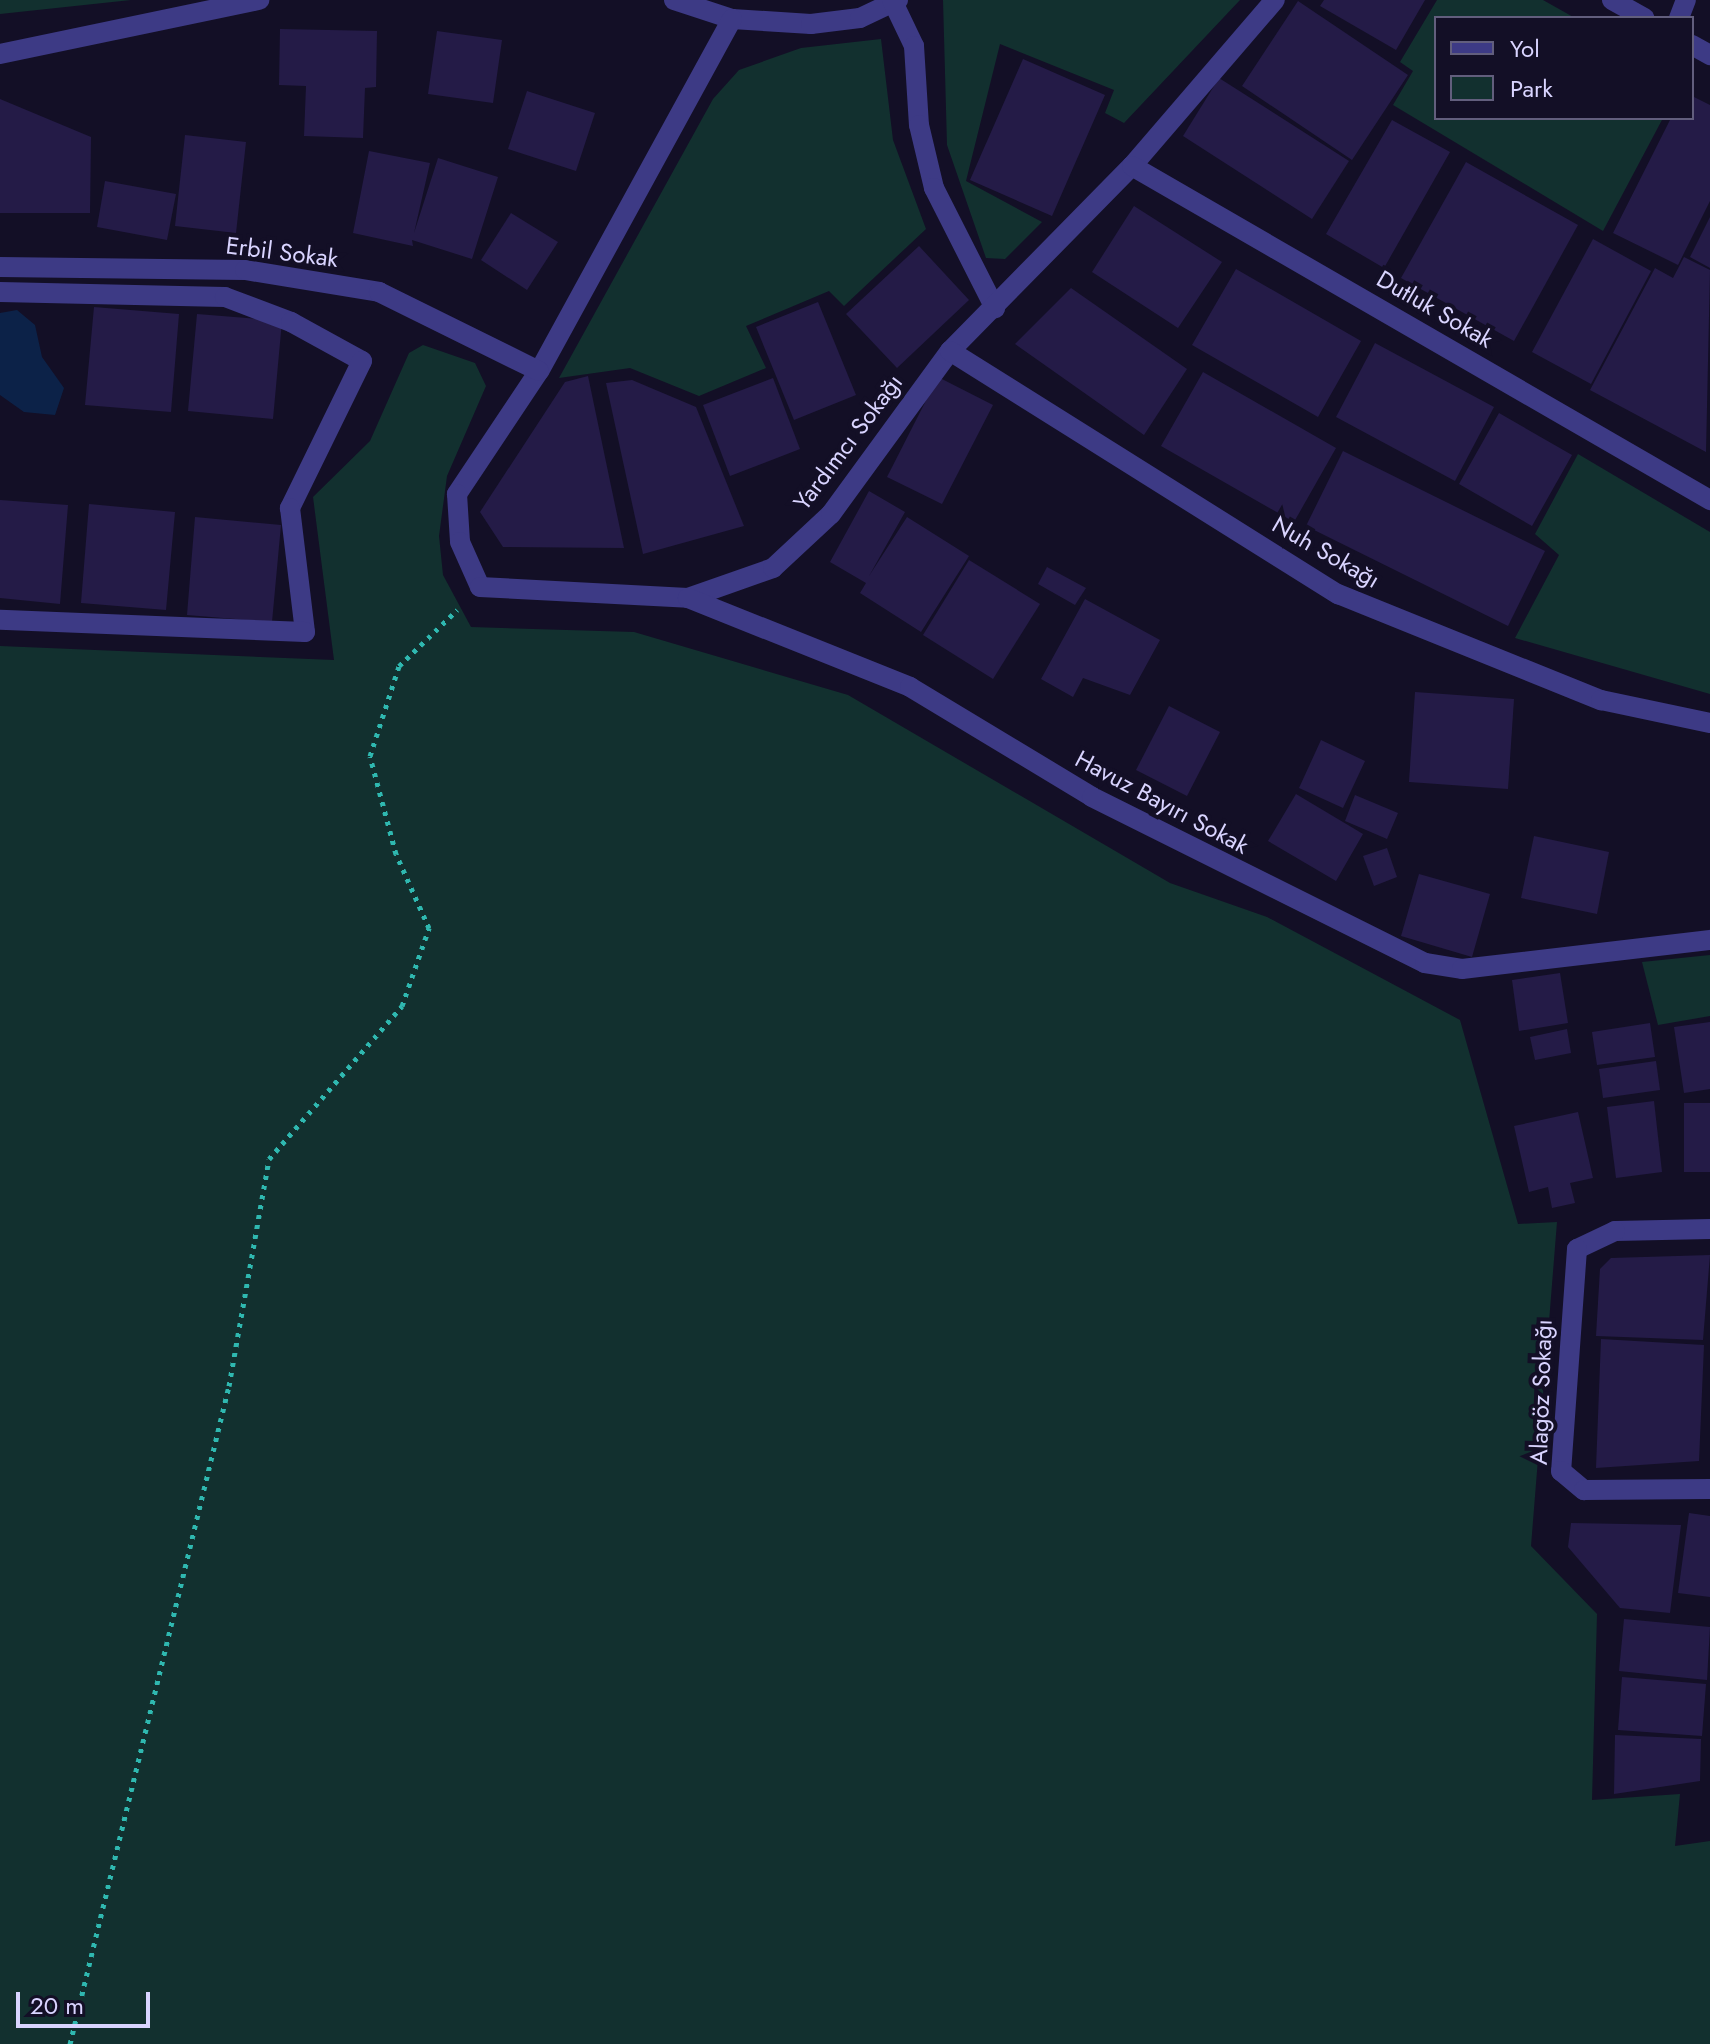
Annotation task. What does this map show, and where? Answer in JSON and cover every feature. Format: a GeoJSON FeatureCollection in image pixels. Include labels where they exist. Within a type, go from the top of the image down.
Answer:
{"type":"FeatureCollection","features":[{"type":"Feature","properties":{"kind":"street"},"geometry":{"type":"LineString","coordinates":[[0,54],[259,0]]}},
{"type":"Feature","properties":{"kind":"street"},"geometry":{"type":"LineString","coordinates":[[674,0],[732,19],[811,24],[860,18],[895,1],[914,46],[919,125],[934,188],[995,308]]}},
{"type":"Feature","properties":{"kind":"street","name":"Yardımcı Sokağı"},"geometry":{"type":"LineString","coordinates":[[480,587],[688,598],[773,568],[800,545],[950,351],[1132,166],[1275,0]]}},
{"type":"Feature","properties":{"kind":"street"},"geometry":{"type":"LineString","coordinates":[[1612,0],[1640,16]]}},
{"type":"Feature","properties":{"kind":"street"},"geometry":{"type":"LineString","coordinates":[[480,587],[460,542],[457,494],[539,371],[732,19]]}},
{"type":"Feature","properties":{"kind":"street","name":"Dutluk Sokak"},"geometry":{"type":"LineString","coordinates":[[1132,166],[1710,500]]}},
{"type":"Feature","properties":{"kind":"street","name":"Erbil Sokak"},"geometry":{"type":"LineString","coordinates":[[0,267],[227,269],[379,292],[539,371]]}},
{"type":"Feature","properties":{"kind":"street"},"geometry":{"type":"LineString","coordinates":[[225,297],[227,269]]}},
{"type":"Feature","properties":{"kind":"street"},"geometry":{"type":"LineString","coordinates":[[0,292],[225,297],[291,322],[362,361],[290,508],[305,632],[0,620]]}},
{"type":"Feature","properties":{"kind":"street","name":"Nuh Sokağı"},"geometry":{"type":"LineString","coordinates":[[950,351],[1338,594],[1601,700],[1710,723]]}},
{"type":"Feature","properties":{"kind":"street","name":"Havuz Bayırı Sokak"},"geometry":{"type":"LineString","coordinates":[[688,598],[910,687],[1092,797],[1425,963],[1462,969],[1630,944],[1710,940]]}},
{"type":"Feature","properties":{"kind":"street","name":"Alagöz Sokağı"},"geometry":{"type":"LineString","coordinates":[[1710,1229],[1615,1231],[1577,1249],[1561,1471],[1568,1484],[1584,1490],[1710,1489]]}},
{"type":"Feature","properties":{"kind":"path"},"geometry":{"type":"LineString","coordinates":[[70,2044],[229,1386],[269,1159],[402,1006],[429,928],[391,839],[370,756],[399,666],[480,587]]}},
{"type":"Feature","properties":{"kind":"green space"},"geometry":{"type":"Polygon","coordinates":[[[0,0],[131,0],[0,14],[0,0]]]}},
{"type":"Feature","properties":{"kind":"green space"},"geometry":{"type":"Polygon","coordinates":[[[943,0],[1240,0],[1124,123],[1105,113],[1114,90],[1000,44],[966,181],[1042,222],[1005,259],[986,258],[947,145],[943,0]]]}},
{"type":"Feature","properties":{"kind":"green space"},"geometry":{"type":"Polygon","coordinates":[[[1437,0],[1543,0],[1571,16],[1434,16],[1434,120],[1662,120],[1603,231],[1393,105],[1413,71],[1400,62],[1437,0]]]}},
{"type":"Feature","properties":{"kind":"green space"},"geometry":{"type":"Polygon","coordinates":[[[881,39],[893,140],[926,229],[844,306],[829,291],[746,326],[766,368],[699,396],[630,368],[559,378],[713,99],[739,70],[801,48],[881,39]]]}},
{"type":"Feature","properties":{"kind":"green space"},"geometry":{"type":"Polygon","coordinates":[[[423,345],[475,363],[486,386],[447,476],[439,536],[443,575],[471,627],[634,632],[848,695],[1170,883],[1267,917],[1460,1020],[1518,1224],[1557,1222],[1531,1546],[1597,1614],[1592,1800],[1680,1794],[1675,1846],[1710,1841],[1710,2044],[0,2044],[0,646],[334,660],[313,497],[370,441],[409,353],[423,345]]]}},
{"type":"Feature","properties":{"kind":"green space"},"geometry":{"type":"Polygon","coordinates":[[[1578,454],[1710,532],[1710,694],[1515,638],[1559,555],[1535,534],[1578,454]]]}},
{"type":"Feature","properties":{"kind":"green space"},"geometry":{"type":"Polygon","coordinates":[[[1710,955],[1710,1016],[1658,1025],[1642,962],[1710,955]]]}},
{"type":"Feature","properties":{"kind":"water"},"geometry":{"type":"Polygon","coordinates":[[[17,310],[35,325],[42,357],[64,388],[55,415],[24,412],[0,395],[0,313],[17,310]]]}},
{"type":"Feature","properties":{"kind":"building"},"geometry":{"type":"Polygon","coordinates":[[[1324,0],[1425,0],[1396,50],[1320,6],[1324,0]]]}},
{"type":"Feature","properties":{"kind":"building"},"geometry":{"type":"Polygon","coordinates":[[[1298,1],[1408,75],[1352,160],[1242,86],[1298,1]]]}},
{"type":"Feature","properties":{"kind":"building"},"geometry":{"type":"Polygon","coordinates":[[[280,29],[377,31],[376,87],[365,88],[363,138],[304,136],[306,86],[279,85],[280,29]]]}},
{"type":"Feature","properties":{"kind":"building"},"geometry":{"type":"Polygon","coordinates":[[[437,31],[502,40],[493,103],[428,94],[437,31]]]}},
{"type":"Feature","properties":{"kind":"building"},"geometry":{"type":"Polygon","coordinates":[[[1023,59],[1105,95],[1052,216],[970,180],[1023,59]]]}},
{"type":"Feature","properties":{"kind":"building"},"geometry":{"type":"Polygon","coordinates":[[[1219,78],[1349,161],[1312,219],[1183,136],[1219,78]]]}},
{"type":"Feature","properties":{"kind":"building"},"geometry":{"type":"Polygon","coordinates":[[[527,91],[595,113],[576,171],[508,149],[527,91]]]}},
{"type":"Feature","properties":{"kind":"building"},"geometry":{"type":"Polygon","coordinates":[[[1694,97],[1710,105],[1710,201],[1678,265],[1613,233],[1670,120],[1694,120],[1694,97]]]}},
{"type":"Feature","properties":{"kind":"building"},"geometry":{"type":"Polygon","coordinates":[[[0,99],[91,137],[90,213],[0,213],[0,99]]]}},
{"type":"Feature","properties":{"kind":"building"},"geometry":{"type":"Polygon","coordinates":[[[1392,120],[1450,152],[1384,268],[1326,234],[1392,120]]]}},
{"type":"Feature","properties":{"kind":"building"},"geometry":{"type":"Polygon","coordinates":[[[185,135],[246,142],[236,233],[175,226],[185,135]]]}},
{"type":"Feature","properties":{"kind":"building"},"geometry":{"type":"Polygon","coordinates":[[[369,151],[430,163],[414,233],[438,158],[498,177],[472,259],[412,240],[413,246],[353,233],[369,151]]]}},
{"type":"Feature","properties":{"kind":"building"},"geometry":{"type":"Polygon","coordinates":[[[1466,162],[1578,225],[1514,341],[1401,278],[1466,162]]]}},
{"type":"Feature","properties":{"kind":"building"},"geometry":{"type":"Polygon","coordinates":[[[105,181],[176,194],[167,240],[97,227],[105,181]]]}},
{"type":"Feature","properties":{"kind":"building"},"geometry":{"type":"Polygon","coordinates":[[[1134,206],[1222,262],[1178,328],[1092,272],[1134,206]]]}},
{"type":"Feature","properties":{"kind":"building"},"geometry":{"type":"Polygon","coordinates":[[[511,213],[558,242],[527,290],[481,260],[511,213]]]}},
{"type":"Feature","properties":{"kind":"building"},"geometry":{"type":"Polygon","coordinates":[[[1710,217],[1710,268],[1690,257],[1710,217]]]}},
{"type":"Feature","properties":{"kind":"building"},"geometry":{"type":"Polygon","coordinates":[[[1593,239],[1651,271],[1591,384],[1532,352],[1593,239]]]}},
{"type":"Feature","properties":{"kind":"building"},"geometry":{"type":"Polygon","coordinates":[[[919,246],[969,300],[897,368],[846,314],[919,246]]]}},
{"type":"Feature","properties":{"kind":"building"},"geometry":{"type":"Polygon","coordinates":[[[1684,257],[1710,270],[1706,452],[1590,390],[1655,268],[1673,278],[1684,257]]]}},
{"type":"Feature","properties":{"kind":"building"},"geometry":{"type":"Polygon","coordinates":[[[1236,269],[1361,341],[1318,417],[1192,345],[1236,269]]]}},
{"type":"Feature","properties":{"kind":"building"},"geometry":{"type":"Polygon","coordinates":[[[1071,288],[1187,369],[1144,435],[1015,344],[1071,288]]]}},
{"type":"Feature","properties":{"kind":"building"},"geometry":{"type":"Polygon","coordinates":[[[818,302],[856,395],[794,420],[756,327],[818,302]]]}},
{"type":"Feature","properties":{"kind":"building"},"geometry":{"type":"Polygon","coordinates":[[[94,307],[179,314],[171,412],[85,405],[94,307]]]}},
{"type":"Feature","properties":{"kind":"building"},"geometry":{"type":"Polygon","coordinates":[[[197,314],[282,321],[273,419],[188,411],[197,314]]]}},
{"type":"Feature","properties":{"kind":"building"},"geometry":{"type":"Polygon","coordinates":[[[1375,343],[1494,407],[1455,481],[1336,417],[1375,343]]]}},
{"type":"Feature","properties":{"kind":"building"},"geometry":{"type":"Polygon","coordinates":[[[1203,372],[1336,448],[1294,522],[1161,446],[1203,372]]]}},
{"type":"Feature","properties":{"kind":"building"},"geometry":{"type":"Polygon","coordinates":[[[588,376],[624,548],[503,547],[480,512],[565,382],[588,376]]]}},
{"type":"Feature","properties":{"kind":"building"},"geometry":{"type":"Polygon","coordinates":[[[938,377],[993,405],[942,504],[887,477],[938,377]]]}},
{"type":"Feature","properties":{"kind":"building"},"geometry":{"type":"Polygon","coordinates":[[[773,378],[800,449],[730,476],[703,405],[773,378]]]}},
{"type":"Feature","properties":{"kind":"building"},"geometry":{"type":"Polygon","coordinates":[[[632,380],[696,407],[744,526],[643,554],[606,383],[632,380]]]}},
{"type":"Feature","properties":{"kind":"building"},"geometry":{"type":"Polygon","coordinates":[[[1499,413],[1572,455],[1532,526],[1459,484],[1499,413]]]}},
{"type":"Feature","properties":{"kind":"building"},"geometry":{"type":"Polygon","coordinates":[[[1343,451],[1545,551],[1508,626],[1306,526],[1343,451]]]}},
{"type":"Feature","properties":{"kind":"building"},"geometry":{"type":"Polygon","coordinates":[[[869,491],[905,512],[869,576],[907,517],[969,556],[921,632],[860,593],[866,583],[830,562],[869,491]]]}},
{"type":"Feature","properties":{"kind":"building"},"geometry":{"type":"Polygon","coordinates":[[[0,500],[68,505],[60,604],[0,598],[0,500]]]}},
{"type":"Feature","properties":{"kind":"building"},"geometry":{"type":"Polygon","coordinates":[[[89,504],[175,512],[166,610],[81,603],[89,504]]]}},
{"type":"Feature","properties":{"kind":"building"},"geometry":{"type":"Polygon","coordinates":[[[195,517],[281,525],[272,622],[187,615],[195,517]]]}},
{"type":"Feature","properties":{"kind":"building"},"geometry":{"type":"Polygon","coordinates":[[[969,560],[1040,604],[993,679],[923,635],[969,560]]]}},
{"type":"Feature","properties":{"kind":"building"},"geometry":{"type":"Polygon","coordinates":[[[1047,567],[1086,588],[1075,605],[1038,584],[1047,567]]]}},
{"type":"Feature","properties":{"kind":"building"},"geometry":{"type":"Polygon","coordinates":[[[1085,599],[1160,640],[1130,695],[1083,678],[1073,697],[1041,679],[1085,599]]]}},
{"type":"Feature","properties":{"kind":"building"},"geometry":{"type":"Polygon","coordinates":[[[1415,692],[1514,699],[1508,789],[1409,782],[1415,692]]]}},
{"type":"Feature","properties":{"kind":"building"},"geometry":{"type":"Polygon","coordinates":[[[1169,706],[1220,732],[1187,796],[1136,770],[1169,706]]]}},
{"type":"Feature","properties":{"kind":"building"},"geometry":{"type":"Polygon","coordinates":[[[1321,740],[1365,761],[1343,808],[1299,788],[1321,740]]]}},
{"type":"Feature","properties":{"kind":"building"},"geometry":{"type":"Polygon","coordinates":[[[1296,794],[1363,834],[1336,881],[1268,841],[1296,794]]]}},
{"type":"Feature","properties":{"kind":"building"},"geometry":{"type":"Polygon","coordinates":[[[1355,795],[1398,813],[1387,839],[1345,821],[1355,795]]]}},
{"type":"Feature","properties":{"kind":"building"},"geometry":{"type":"Polygon","coordinates":[[[1534,836],[1609,852],[1597,914],[1521,898],[1534,836]]]}},
{"type":"Feature","properties":{"kind":"building"},"geometry":{"type":"Polygon","coordinates":[[[1387,848],[1397,877],[1374,886],[1363,856],[1387,848]]]}},
{"type":"Feature","properties":{"kind":"building"},"geometry":{"type":"Polygon","coordinates":[[[1419,874],[1490,894],[1472,957],[1401,936],[1419,874]]]}},
{"type":"Feature","properties":{"kind":"building"},"geometry":{"type":"Polygon","coordinates":[[[1560,973],[1568,1023],[1519,1031],[1512,980],[1560,973]]]}},
{"type":"Feature","properties":{"kind":"building"},"geometry":{"type":"Polygon","coordinates":[[[1710,1022],[1710,1089],[1684,1093],[1674,1027],[1710,1022]]]}},
{"type":"Feature","properties":{"kind":"building"},"geometry":{"type":"Polygon","coordinates":[[[1650,1023],[1655,1057],[1597,1065],[1592,1032],[1650,1023]]]}},
{"type":"Feature","properties":{"kind":"building"},"geometry":{"type":"Polygon","coordinates":[[[1567,1029],[1571,1053],[1535,1060],[1530,1037],[1567,1029]]]}},
{"type":"Feature","properties":{"kind":"building"},"geometry":{"type":"Polygon","coordinates":[[[1656,1061],[1660,1090],[1603,1098],[1599,1069],[1656,1061]]]}},
{"type":"Feature","properties":{"kind":"building"},"geometry":{"type":"Polygon","coordinates":[[[1654,1101],[1662,1172],[1616,1178],[1607,1107],[1654,1101]]]}},
{"type":"Feature","properties":{"kind":"building"},"geometry":{"type":"Polygon","coordinates":[[[1684,1103],[1710,1103],[1710,1172],[1684,1172],[1684,1103]]]}},
{"type":"Feature","properties":{"kind":"building"},"geometry":{"type":"Polygon","coordinates":[[[1578,1112],[1593,1178],[1570,1183],[1575,1203],[1552,1208],[1548,1187],[1529,1192],[1514,1126],[1578,1112]]]}},
{"type":"Feature","properties":{"kind":"building"},"geometry":{"type":"Polygon","coordinates":[[[1710,1255],[1703,1340],[1596,1336],[1600,1269],[1611,1258],[1710,1255]]]}},
{"type":"Feature","properties":{"kind":"building"},"geometry":{"type":"Polygon","coordinates":[[[1601,1339],[1704,1345],[1699,1461],[1596,1468],[1601,1339]]]}},
{"type":"Feature","properties":{"kind":"building"},"geometry":{"type":"Polygon","coordinates":[[[1689,1513],[1710,1516],[1710,1597],[1678,1593],[1689,1513]]]}},
{"type":"Feature","properties":{"kind":"building"},"geometry":{"type":"Polygon","coordinates":[[[1571,1523],[1681,1525],[1670,1613],[1620,1608],[1568,1547],[1571,1523]]]}},
{"type":"Feature","properties":{"kind":"building"},"geometry":{"type":"Polygon","coordinates":[[[1624,1619],[1710,1627],[1707,1680],[1619,1671],[1624,1619]]]}},
{"type":"Feature","properties":{"kind":"building"},"geometry":{"type":"Polygon","coordinates":[[[1622,1677],[1706,1684],[1702,1736],[1618,1730],[1622,1677]]]}},
{"type":"Feature","properties":{"kind":"building"},"geometry":{"type":"Polygon","coordinates":[[[1615,1735],[1701,1739],[1700,1781],[1614,1794],[1615,1735]]]}}]}
